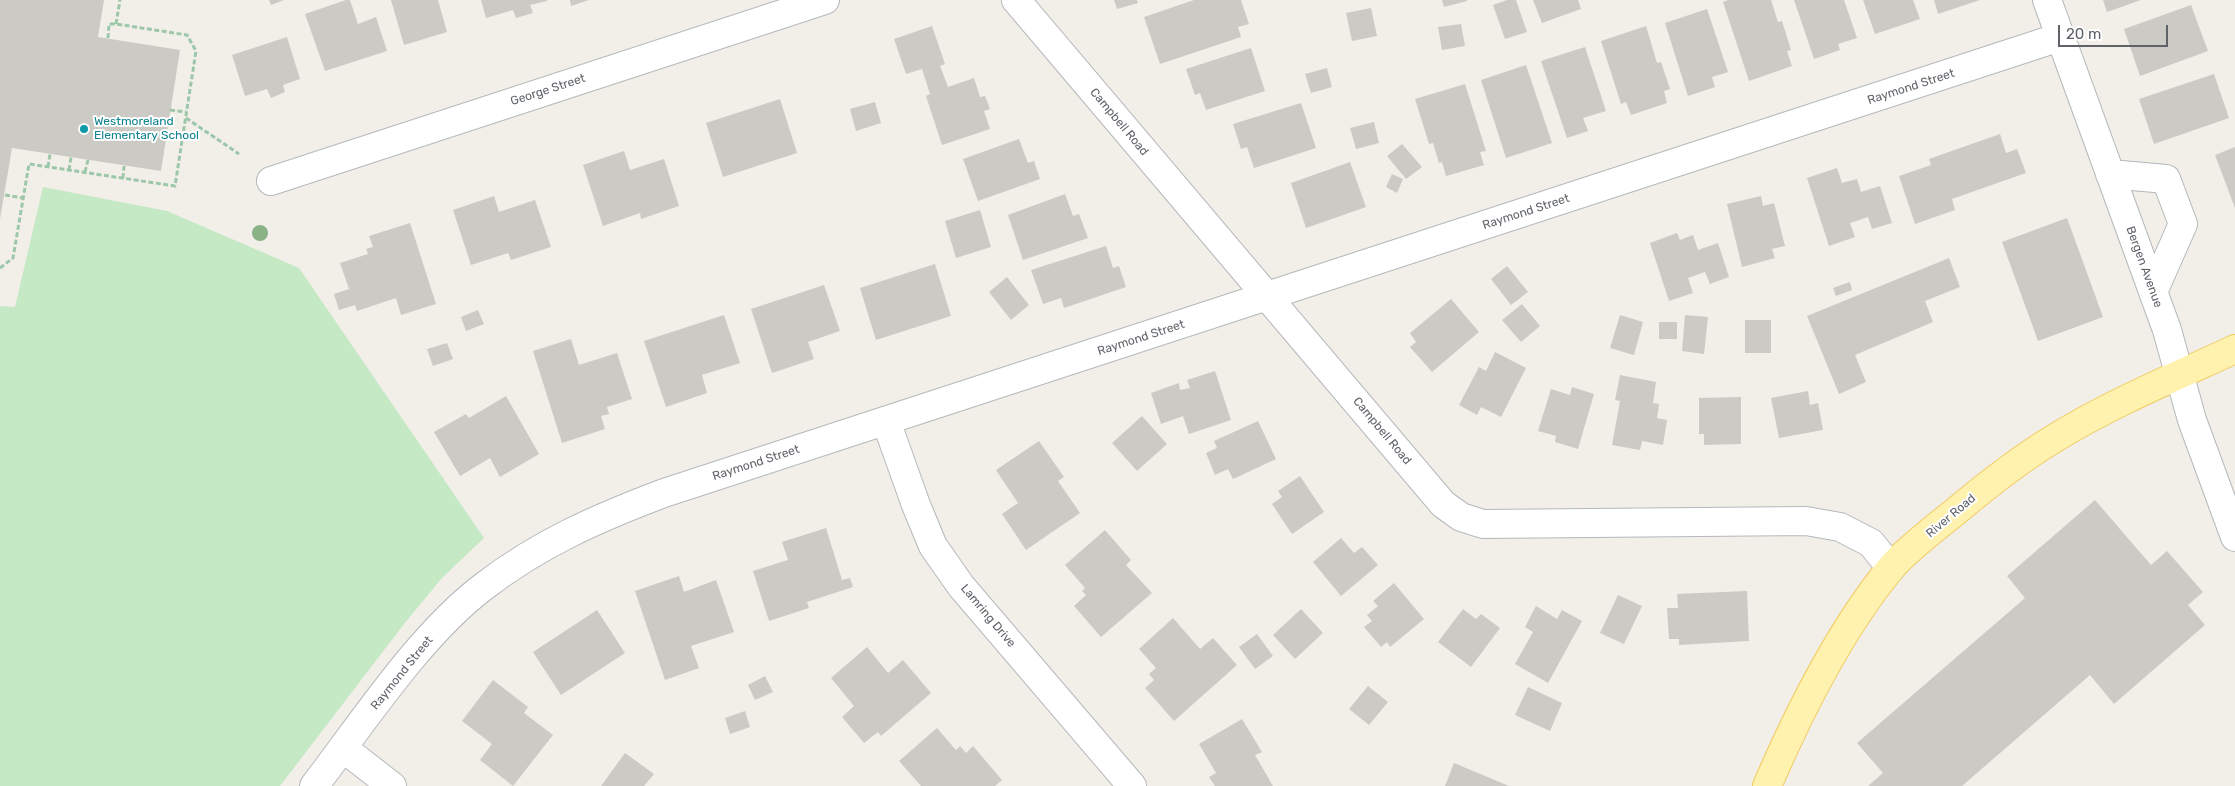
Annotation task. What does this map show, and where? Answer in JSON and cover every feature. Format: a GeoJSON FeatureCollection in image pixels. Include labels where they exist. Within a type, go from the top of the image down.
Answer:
{"type":"FeatureCollection","features":[{"type":"Feature","properties":{"kind":"main road","name":"River Road"},"geometry":{"type":"LineString","coordinates":[[1767,786],[1800,714],[1830,661],[1858,614],[1891,568],[1998,476],[2055,437],[2117,404],[2235,349]]}},
{"type":"Feature","properties":{"kind":"street","name":"George Street"},"geometry":{"type":"LineString","coordinates":[[271,181],[825,0]]}},
{"type":"Feature","properties":{"kind":"street","name":"Campbell Road"},"geometry":{"type":"LineString","coordinates":[[1016,0],[1443,504],[1461,517],[1483,524],[1806,521],[1840,527],[1871,543],[1891,568]]}},
{"type":"Feature","properties":{"kind":"street","name":"Bergen Avenue"},"geometry":{"type":"LineString","coordinates":[[2047,0],[2153,292],[2180,375],[2192,420],[2235,536]]}},
{"type":"Feature","properties":{"kind":"street","name":"Raymond Street"},"geometry":{"type":"LineString","coordinates":[[314,786],[411,659],[444,622],[482,588],[519,561],[568,532],[624,508],[886,421],[2060,37]]}},
{"type":"Feature","properties":{"kind":"street"},"geometry":{"type":"LineString","coordinates":[[2110,174],[2166,180],[2183,224],[2153,292]]}},
{"type":"Feature","properties":{"kind":"street","name":"Lamring Drive"},"geometry":{"type":"LineString","coordinates":[[886,421],[933,546],[961,586],[1132,786]]}},
{"type":"Feature","properties":{"kind":"street"},"geometry":{"type":"LineString","coordinates":[[343,748],[392,786]]}},
{"type":"Feature","properties":{"kind":"path"},"geometry":{"type":"LineString","coordinates":[[116,24],[120,0]]}},
{"type":"Feature","properties":{"kind":"path"},"geometry":{"type":"LineString","coordinates":[[0,268],[13,258],[29,164],[175,186],[196,50],[187,35],[116,24],[109,24],[108,38]]}},
{"type":"Feature","properties":{"kind":"path"},"geometry":{"type":"LineString","coordinates":[[170,110],[186,112]]}},
{"type":"Feature","properties":{"kind":"path"},"geometry":{"type":"LineString","coordinates":[[186,118],[239,154]]}},
{"type":"Feature","properties":{"kind":"path"},"geometry":{"type":"LineString","coordinates":[[48,167],[50,154]]}},
{"type":"Feature","properties":{"kind":"path"},"geometry":{"type":"LineString","coordinates":[[69,170],[71,157]]}},
{"type":"Feature","properties":{"kind":"path"},"geometry":{"type":"LineString","coordinates":[[85,172],[88,160]]}},
{"type":"Feature","properties":{"kind":"path"},"geometry":{"type":"LineString","coordinates":[[123,178],[124,166]]}},
{"type":"Feature","properties":{"kind":"path"},"geometry":{"type":"LineString","coordinates":[[5,195],[23,198]]}},
{"type":"Feature","properties":{"kind":"green space"},"geometry":{"type":"Polygon","coordinates":[[[43,187],[167,211],[299,268],[484,538],[442,578],[404,624],[280,786],[0,786],[0,306],[15,307],[43,187]]]}},
{"type":"Feature","properties":{"kind":"building","name":"Westmoreland Elementary School"},"geometry":{"type":"Polygon","coordinates":[[[0,0],[104,0],[98,37],[180,50],[161,171],[12,148],[0,219],[0,0]]]}},
{"type":"Feature","properties":{"kind":"building"},"geometry":{"type":"Polygon","coordinates":[[[269,0],[284,0],[271,5],[269,0]]]}},
{"type":"Feature","properties":{"kind":"building"},"geometry":{"type":"Polygon","coordinates":[[[350,0],[358,24],[376,17],[387,51],[325,71],[305,14],[350,0]]]}},
{"type":"Feature","properties":{"kind":"building"},"geometry":{"type":"Polygon","coordinates":[[[391,0],[438,0],[447,32],[404,45],[391,0]]]}},
{"type":"Feature","properties":{"kind":"building"},"geometry":{"type":"Polygon","coordinates":[[[481,0],[547,1],[530,5],[533,13],[516,18],[513,10],[486,18],[481,0]]]}},
{"type":"Feature","properties":{"kind":"building"},"geometry":{"type":"Polygon","coordinates":[[[570,0],[589,0],[571,6],[570,0]]]}},
{"type":"Feature","properties":{"kind":"building"},"geometry":{"type":"Polygon","coordinates":[[[1114,0],[1137,0],[1138,3],[1117,9],[1114,0]]]}},
{"type":"Feature","properties":{"kind":"building"},"geometry":{"type":"Polygon","coordinates":[[[1194,0],[1241,0],[1249,24],[1238,27],[1241,37],[1160,64],[1144,17],[1194,0]]]}},
{"type":"Feature","properties":{"kind":"building"},"geometry":{"type":"Polygon","coordinates":[[[1442,0],[1467,0],[1467,1],[1444,7],[1442,0]]]}},
{"type":"Feature","properties":{"kind":"building"},"geometry":{"type":"Polygon","coordinates":[[[1507,0],[1516,0],[1527,32],[1505,39],[1493,5],[1507,0]]]}},
{"type":"Feature","properties":{"kind":"building"},"geometry":{"type":"Polygon","coordinates":[[[1533,0],[1578,0],[1581,9],[1542,23],[1533,0]]]}},
{"type":"Feature","properties":{"kind":"building"},"geometry":{"type":"Polygon","coordinates":[[[1728,0],[1771,0],[1778,22],[1782,21],[1791,50],[1787,51],[1792,66],[1749,81],[1723,2],[1728,0]]]}},
{"type":"Feature","properties":{"kind":"building"},"geometry":{"type":"Polygon","coordinates":[[[1794,0],[1844,0],[1857,38],[1838,44],[1840,50],[1814,59],[1794,0]]]}},
{"type":"Feature","properties":{"kind":"building"},"geometry":{"type":"Polygon","coordinates":[[[1863,0],[1913,0],[1920,19],[1875,34],[1863,0]]]}},
{"type":"Feature","properties":{"kind":"building"},"geometry":{"type":"Polygon","coordinates":[[[1934,0],[1980,0],[1938,14],[1934,0]]]}},
{"type":"Feature","properties":{"kind":"building"},"geometry":{"type":"Polygon","coordinates":[[[2103,0],[2141,0],[2107,12],[2103,0]]]}},
{"type":"Feature","properties":{"kind":"building"},"geometry":{"type":"Polygon","coordinates":[[[2191,5],[2208,51],[2140,76],[2124,29],[2191,5]]]}},
{"type":"Feature","properties":{"kind":"building"},"geometry":{"type":"Polygon","coordinates":[[[1371,8],[1377,36],[1352,41],[1346,13],[1371,8]]]}},
{"type":"Feature","properties":{"kind":"building"},"geometry":{"type":"Polygon","coordinates":[[[1707,9],[1728,72],[1712,77],[1715,87],[1688,96],[1665,23],[1707,9]]]}},
{"type":"Feature","properties":{"kind":"building"},"geometry":{"type":"Polygon","coordinates":[[[1461,24],[1465,46],[1442,50],[1438,27],[1461,24]]]}},
{"type":"Feature","properties":{"kind":"building"},"geometry":{"type":"Polygon","coordinates":[[[932,26],[945,64],[940,66],[948,87],[974,78],[980,97],[985,96],[990,109],[984,111],[990,129],[942,145],[926,96],[930,94],[922,69],[906,74],[894,39],[932,26]]]}},
{"type":"Feature","properties":{"kind":"building"},"geometry":{"type":"Polygon","coordinates":[[[1646,26],[1657,63],[1661,62],[1670,89],[1664,91],[1667,103],[1631,115],[1626,102],[1621,104],[1601,41],[1646,26]]]}},
{"type":"Feature","properties":{"kind":"building"},"geometry":{"type":"Polygon","coordinates":[[[287,37],[300,79],[283,85],[285,92],[271,98],[267,89],[245,96],[232,55],[287,37]]]}},
{"type":"Feature","properties":{"kind":"building"},"geometry":{"type":"Polygon","coordinates":[[[1585,47],[1606,111],[1583,118],[1588,131],[1567,138],[1541,61],[1585,47]]]}},
{"type":"Feature","properties":{"kind":"building"},"geometry":{"type":"Polygon","coordinates":[[[1251,48],[1265,91],[1206,110],[1200,93],[1195,95],[1186,69],[1251,48]]]}},
{"type":"Feature","properties":{"kind":"building"},"geometry":{"type":"Polygon","coordinates":[[[1526,65],[1552,143],[1506,158],[1481,80],[1526,65]]]}},
{"type":"Feature","properties":{"kind":"building"},"geometry":{"type":"Polygon","coordinates":[[[1327,68],[1332,87],[1311,93],[1305,74],[1327,68]]]}},
{"type":"Feature","properties":{"kind":"building"},"geometry":{"type":"Polygon","coordinates":[[[2214,74],[2229,118],[2154,144],[2139,99],[2214,74]]]}},
{"type":"Feature","properties":{"kind":"building"},"geometry":{"type":"Polygon","coordinates":[[[1465,84],[1486,151],[1480,152],[1484,165],[1446,176],[1442,162],[1439,163],[1433,143],[1429,144],[1415,99],[1465,84]]]}},
{"type":"Feature","properties":{"kind":"building"},"geometry":{"type":"Polygon","coordinates":[[[780,99],[797,153],[723,177],[706,123],[780,99]]]}},
{"type":"Feature","properties":{"kind":"building"},"geometry":{"type":"Polygon","coordinates":[[[875,102],[881,123],[856,131],[850,109],[875,102]]]}},
{"type":"Feature","properties":{"kind":"building"},"geometry":{"type":"Polygon","coordinates":[[[1301,103],[1316,148],[1254,168],[1247,147],[1241,149],[1233,124],[1301,103]]]}},
{"type":"Feature","properties":{"kind":"building"},"geometry":{"type":"Polygon","coordinates":[[[1374,122],[1379,143],[1356,149],[1350,128],[1374,122]]]}},
{"type":"Feature","properties":{"kind":"building"},"geometry":{"type":"Polygon","coordinates":[[[2000,134],[2006,153],[2017,149],[2026,173],[1952,199],[1955,210],[1915,224],[1899,176],[1931,165],[1929,159],[2000,134]]]}},
{"type":"Feature","properties":{"kind":"building"},"geometry":{"type":"Polygon","coordinates":[[[1019,139],[1028,163],[1034,161],[1040,179],[978,201],[963,159],[1019,139]]]}},
{"type":"Feature","properties":{"kind":"building"},"geometry":{"type":"Polygon","coordinates":[[[1402,144],[1422,167],[1406,179],[1387,156],[1402,144]]]}},
{"type":"Feature","properties":{"kind":"building"},"geometry":{"type":"Polygon","coordinates":[[[2235,147],[2235,208],[2215,155],[2235,147]]]}},
{"type":"Feature","properties":{"kind":"building"},"geometry":{"type":"Polygon","coordinates":[[[624,151],[630,170],[664,159],[679,206],[641,219],[640,213],[603,226],[583,165],[624,151]]]}},
{"type":"Feature","properties":{"kind":"building"},"geometry":{"type":"Polygon","coordinates":[[[1350,162],[1366,207],[1306,228],[1291,183],[1350,162]]]}},
{"type":"Feature","properties":{"kind":"building"},"geometry":{"type":"Polygon","coordinates":[[[1837,168],[1842,183],[1857,179],[1861,192],[1880,186],[1892,223],[1872,229],[1868,217],[1850,223],[1855,237],[1829,246],[1807,178],[1837,168]]]}},
{"type":"Feature","properties":{"kind":"building"},"geometry":{"type":"Polygon","coordinates":[[[1392,174],[1403,179],[1397,193],[1386,187],[1392,174]]]}},
{"type":"Feature","properties":{"kind":"building"},"geometry":{"type":"Polygon","coordinates":[[[1065,194],[1073,216],[1079,214],[1088,238],[1023,260],[1008,215],[1065,194]]]}},
{"type":"Feature","properties":{"kind":"building"},"geometry":{"type":"Polygon","coordinates":[[[494,196],[499,212],[535,200],[551,247],[511,260],[508,253],[471,265],[453,210],[494,196]]]}},
{"type":"Feature","properties":{"kind":"building"},"geometry":{"type":"Polygon","coordinates":[[[1761,196],[1763,206],[1774,203],[1785,246],[1772,249],[1775,258],[1742,267],[1727,204],[1761,196]]]}},
{"type":"Feature","properties":{"kind":"building"},"geometry":{"type":"Polygon","coordinates":[[[980,210],[991,247],[956,258],[945,221],[980,210]]]}},
{"type":"Feature","properties":{"kind":"building"},"geometry":{"type":"Polygon","coordinates":[[[2067,218],[2103,317],[2038,341],[2002,242],[2067,218]]]}},
{"type":"Feature","properties":{"kind":"building"},"geometry":{"type":"Polygon","coordinates":[[[410,223],[436,304],[401,315],[396,298],[357,311],[355,305],[339,310],[334,294],[349,289],[340,263],[368,254],[366,249],[373,247],[369,236],[410,223]]]}},
{"type":"Feature","properties":{"kind":"building"},"geometry":{"type":"Polygon","coordinates":[[[1677,233],[1680,240],[1693,235],[1698,250],[1718,243],[1729,277],[1710,284],[1705,272],[1688,278],[1693,293],[1669,301],[1650,243],[1677,233]]]}},
{"type":"Feature","properties":{"kind":"building"},"geometry":{"type":"Polygon","coordinates":[[[1106,246],[1113,268],[1119,266],[1126,287],[1064,308],[1061,298],[1043,304],[1031,270],[1106,246]]]}},
{"type":"Feature","properties":{"kind":"building"},"geometry":{"type":"Polygon","coordinates":[[[1949,258],[1960,287],[1925,301],[1933,322],[1855,355],[1866,382],[1839,394],[1807,316],[1949,258]]]}},
{"type":"Feature","properties":{"kind":"building"},"geometry":{"type":"Polygon","coordinates":[[[935,264],[951,316],[876,340],[860,288],[935,264]]]}},
{"type":"Feature","properties":{"kind":"building"},"geometry":{"type":"Polygon","coordinates":[[[1507,266],[1528,292],[1511,305],[1491,279],[1507,266]]]}},
{"type":"Feature","properties":{"kind":"building"},"geometry":{"type":"Polygon","coordinates":[[[1007,277],[1029,305],[1011,320],[989,292],[1007,277]]]}},
{"type":"Feature","properties":{"kind":"building"},"geometry":{"type":"Polygon","coordinates":[[[1850,282],[1852,290],[1836,296],[1833,288],[1850,282]]]}},
{"type":"Feature","properties":{"kind":"building"},"geometry":{"type":"Polygon","coordinates":[[[824,285],[840,331],[808,342],[814,359],[772,373],[751,309],[824,285]]]}},
{"type":"Feature","properties":{"kind":"building"},"geometry":{"type":"Polygon","coordinates":[[[1451,299],[1479,332],[1432,372],[1410,347],[1416,342],[1410,333],[1451,299]]]}},
{"type":"Feature","properties":{"kind":"building"},"geometry":{"type":"Polygon","coordinates":[[[1522,304],[1540,326],[1521,342],[1502,320],[1522,304]]]}},
{"type":"Feature","properties":{"kind":"building"},"geometry":{"type":"Polygon","coordinates":[[[478,310],[484,324],[466,331],[461,317],[478,310]]]}},
{"type":"Feature","properties":{"kind":"building"},"geometry":{"type":"Polygon","coordinates":[[[724,315],[740,363],[702,375],[707,393],[666,407],[644,341],[724,315]]]}},
{"type":"Feature","properties":{"kind":"building"},"geometry":{"type":"Polygon","coordinates":[[[1620,315],[1643,322],[1634,355],[1610,348],[1620,315]]]}},
{"type":"Feature","properties":{"kind":"building"},"geometry":{"type":"Polygon","coordinates":[[[1685,315],[1708,317],[1704,354],[1682,351],[1685,315]]]}},
{"type":"Feature","properties":{"kind":"building"},"geometry":{"type":"Polygon","coordinates":[[[1745,320],[1771,320],[1771,353],[1745,353],[1745,320]]]}},
{"type":"Feature","properties":{"kind":"building"},"geometry":{"type":"Polygon","coordinates":[[[1659,322],[1677,322],[1677,339],[1659,339],[1659,322]]]}},
{"type":"Feature","properties":{"kind":"building"},"geometry":{"type":"Polygon","coordinates":[[[571,339],[579,365],[617,353],[632,399],[607,407],[609,414],[601,416],[605,429],[562,443],[533,351],[571,339]]]}},
{"type":"Feature","properties":{"kind":"building"},"geometry":{"type":"Polygon","coordinates":[[[447,343],[453,359],[433,366],[427,349],[447,343]]]}},
{"type":"Feature","properties":{"kind":"building"},"geometry":{"type":"Polygon","coordinates":[[[1495,352],[1526,368],[1501,417],[1481,407],[1477,415],[1459,405],[1479,367],[1486,371],[1495,352]]]}},
{"type":"Feature","properties":{"kind":"building"},"geometry":{"type":"Polygon","coordinates":[[[1215,371],[1231,420],[1189,434],[1183,416],[1161,424],[1151,393],[1179,383],[1180,390],[1190,388],[1187,380],[1215,371]]]}},
{"type":"Feature","properties":{"kind":"building"},"geometry":{"type":"Polygon","coordinates":[[[1620,375],[1656,382],[1653,403],[1659,404],[1657,418],[1667,420],[1663,445],[1642,441],[1640,450],[1612,445],[1620,401],[1615,400],[1620,375]]]}},
{"type":"Feature","properties":{"kind":"building"},"geometry":{"type":"Polygon","coordinates":[[[1572,387],[1594,394],[1578,449],[1555,442],[1556,436],[1538,431],[1551,389],[1570,395],[1572,387]]]}},
{"type":"Feature","properties":{"kind":"building"},"geometry":{"type":"Polygon","coordinates":[[[1808,391],[1810,405],[1818,403],[1823,430],[1779,438],[1771,398],[1808,391]]]}},
{"type":"Feature","properties":{"kind":"building"},"geometry":{"type":"Polygon","coordinates":[[[506,396],[539,454],[500,477],[490,458],[460,476],[434,432],[466,414],[469,418],[506,396]]]}},
{"type":"Feature","properties":{"kind":"building"},"geometry":{"type":"Polygon","coordinates":[[[1741,397],[1741,444],[1704,445],[1704,434],[1699,434],[1699,398],[1741,397]]]}},
{"type":"Feature","properties":{"kind":"building"},"geometry":{"type":"Polygon","coordinates":[[[1142,416],[1167,444],[1137,471],[1112,443],[1142,416]]]}},
{"type":"Feature","properties":{"kind":"building"},"geometry":{"type":"Polygon","coordinates":[[[1258,421],[1276,459],[1233,479],[1228,469],[1215,475],[1206,453],[1217,448],[1214,441],[1258,421]]]}},
{"type":"Feature","properties":{"kind":"building"},"geometry":{"type":"Polygon","coordinates":[[[1039,441],[1064,477],[1058,481],[1080,513],[1026,550],[1002,514],[1018,503],[996,470],[1039,441]]]}},
{"type":"Feature","properties":{"kind":"building"},"geometry":{"type":"Polygon","coordinates":[[[1300,476],[1324,512],[1292,534],[1272,504],[1282,497],[1278,491],[1300,476]]]}},
{"type":"Feature","properties":{"kind":"building"},"geometry":{"type":"Polygon","coordinates":[[[2095,500],[2151,565],[2167,551],[2203,592],[2188,605],[2205,625],[2114,704],[2090,675],[1962,786],[1868,786],[1883,773],[1857,743],[2025,598],[2007,576],[2095,500]]]}},
{"type":"Feature","properties":{"kind":"building"},"geometry":{"type":"Polygon","coordinates":[[[826,528],[842,580],[850,578],[853,587],[807,602],[809,608],[769,621],[753,571],[788,560],[782,542],[826,528]]]}},
{"type":"Feature","properties":{"kind":"building"},"geometry":{"type":"Polygon","coordinates":[[[1105,530],[1131,560],[1126,565],[1152,593],[1101,637],[1074,606],[1086,595],[1082,591],[1085,588],[1065,565],[1105,530]]]}},
{"type":"Feature","properties":{"kind":"building"},"geometry":{"type":"Polygon","coordinates":[[[1341,538],[1354,553],[1362,547],[1378,565],[1341,596],[1313,562],[1341,538]]]}},
{"type":"Feature","properties":{"kind":"building"},"geometry":{"type":"Polygon","coordinates":[[[679,576],[684,592],[716,580],[734,632],[691,646],[699,668],[665,680],[635,591],[679,576]]]}},
{"type":"Feature","properties":{"kind":"building"},"geometry":{"type":"Polygon","coordinates":[[[1394,583],[1424,619],[1390,647],[1387,642],[1381,647],[1364,627],[1372,621],[1367,615],[1378,606],[1373,601],[1394,583]]]}},
{"type":"Feature","properties":{"kind":"building"},"geometry":{"type":"Polygon","coordinates":[[[1747,591],[1749,641],[1679,645],[1679,639],[1669,639],[1667,608],[1678,608],[1677,594],[1747,591]]]}},
{"type":"Feature","properties":{"kind":"building"},"geometry":{"type":"Polygon","coordinates":[[[1618,595],[1642,606],[1624,644],[1600,633],[1618,595]]]}},
{"type":"Feature","properties":{"kind":"building"},"geometry":{"type":"Polygon","coordinates":[[[1536,606],[1557,619],[1562,610],[1582,621],[1548,683],[1515,664],[1533,632],[1525,627],[1536,606]]]}},
{"type":"Feature","properties":{"kind":"building"},"geometry":{"type":"Polygon","coordinates":[[[1301,609],[1323,633],[1295,659],[1273,635],[1301,609]]]}},
{"type":"Feature","properties":{"kind":"building"},"geometry":{"type":"Polygon","coordinates":[[[1463,609],[1476,619],[1481,614],[1500,628],[1471,667],[1438,642],[1463,609]]]}},
{"type":"Feature","properties":{"kind":"building"},"geometry":{"type":"Polygon","coordinates":[[[597,610],[625,653],[561,695],[533,652],[597,610]]]}},
{"type":"Feature","properties":{"kind":"building"},"geometry":{"type":"Polygon","coordinates":[[[1173,618],[1200,649],[1213,638],[1237,665],[1174,721],[1145,688],[1154,680],[1149,674],[1156,668],[1139,649],[1173,618]]]}},
{"type":"Feature","properties":{"kind":"building"},"geometry":{"type":"Polygon","coordinates":[[[1257,634],[1273,656],[1255,669],[1239,647],[1257,634]]]}},
{"type":"Feature","properties":{"kind":"building"},"geometry":{"type":"Polygon","coordinates":[[[867,647],[888,673],[903,660],[931,693],[881,736],[878,732],[864,743],[842,717],[854,706],[831,678],[867,647]]]}},
{"type":"Feature","properties":{"kind":"building"},"geometry":{"type":"Polygon","coordinates":[[[765,676],[773,692],[755,700],[748,685],[765,676]]]}},
{"type":"Feature","properties":{"kind":"building"},"geometry":{"type":"Polygon","coordinates":[[[493,680],[528,707],[524,713],[553,735],[513,786],[480,760],[492,744],[462,721],[493,680]]]}},
{"type":"Feature","properties":{"kind":"building"},"geometry":{"type":"Polygon","coordinates":[[[1368,686],[1388,702],[1369,725],[1349,709],[1368,686]]]}},
{"type":"Feature","properties":{"kind":"building"},"geometry":{"type":"Polygon","coordinates":[[[1528,687],[1562,703],[1550,731],[1515,715],[1528,687]]]}},
{"type":"Feature","properties":{"kind":"building"},"geometry":{"type":"Polygon","coordinates":[[[745,711],[750,727],[730,734],[725,718],[745,711]]]}},
{"type":"Feature","properties":{"kind":"building"},"geometry":{"type":"Polygon","coordinates":[[[1242,719],[1262,752],[1255,755],[1273,786],[1215,786],[1209,777],[1216,773],[1199,744],[1242,719]]]}},
{"type":"Feature","properties":{"kind":"building"},"geometry":{"type":"Polygon","coordinates":[[[937,728],[956,750],[960,746],[966,753],[973,746],[1002,780],[995,786],[921,786],[899,761],[937,728]]]}},
{"type":"Feature","properties":{"kind":"building"},"geometry":{"type":"Polygon","coordinates":[[[625,753],[654,774],[644,786],[601,786],[625,753]]]}},
{"type":"Feature","properties":{"kind":"building"},"geometry":{"type":"Polygon","coordinates":[[[1454,763],[1509,786],[1445,786],[1454,763]]]}},
{"type":"Feature","properties":{"kind":"place","name":"Westmoreland Elementary School"},"geometry":{"type":"Point","coordinates":[84,129]}}]}
